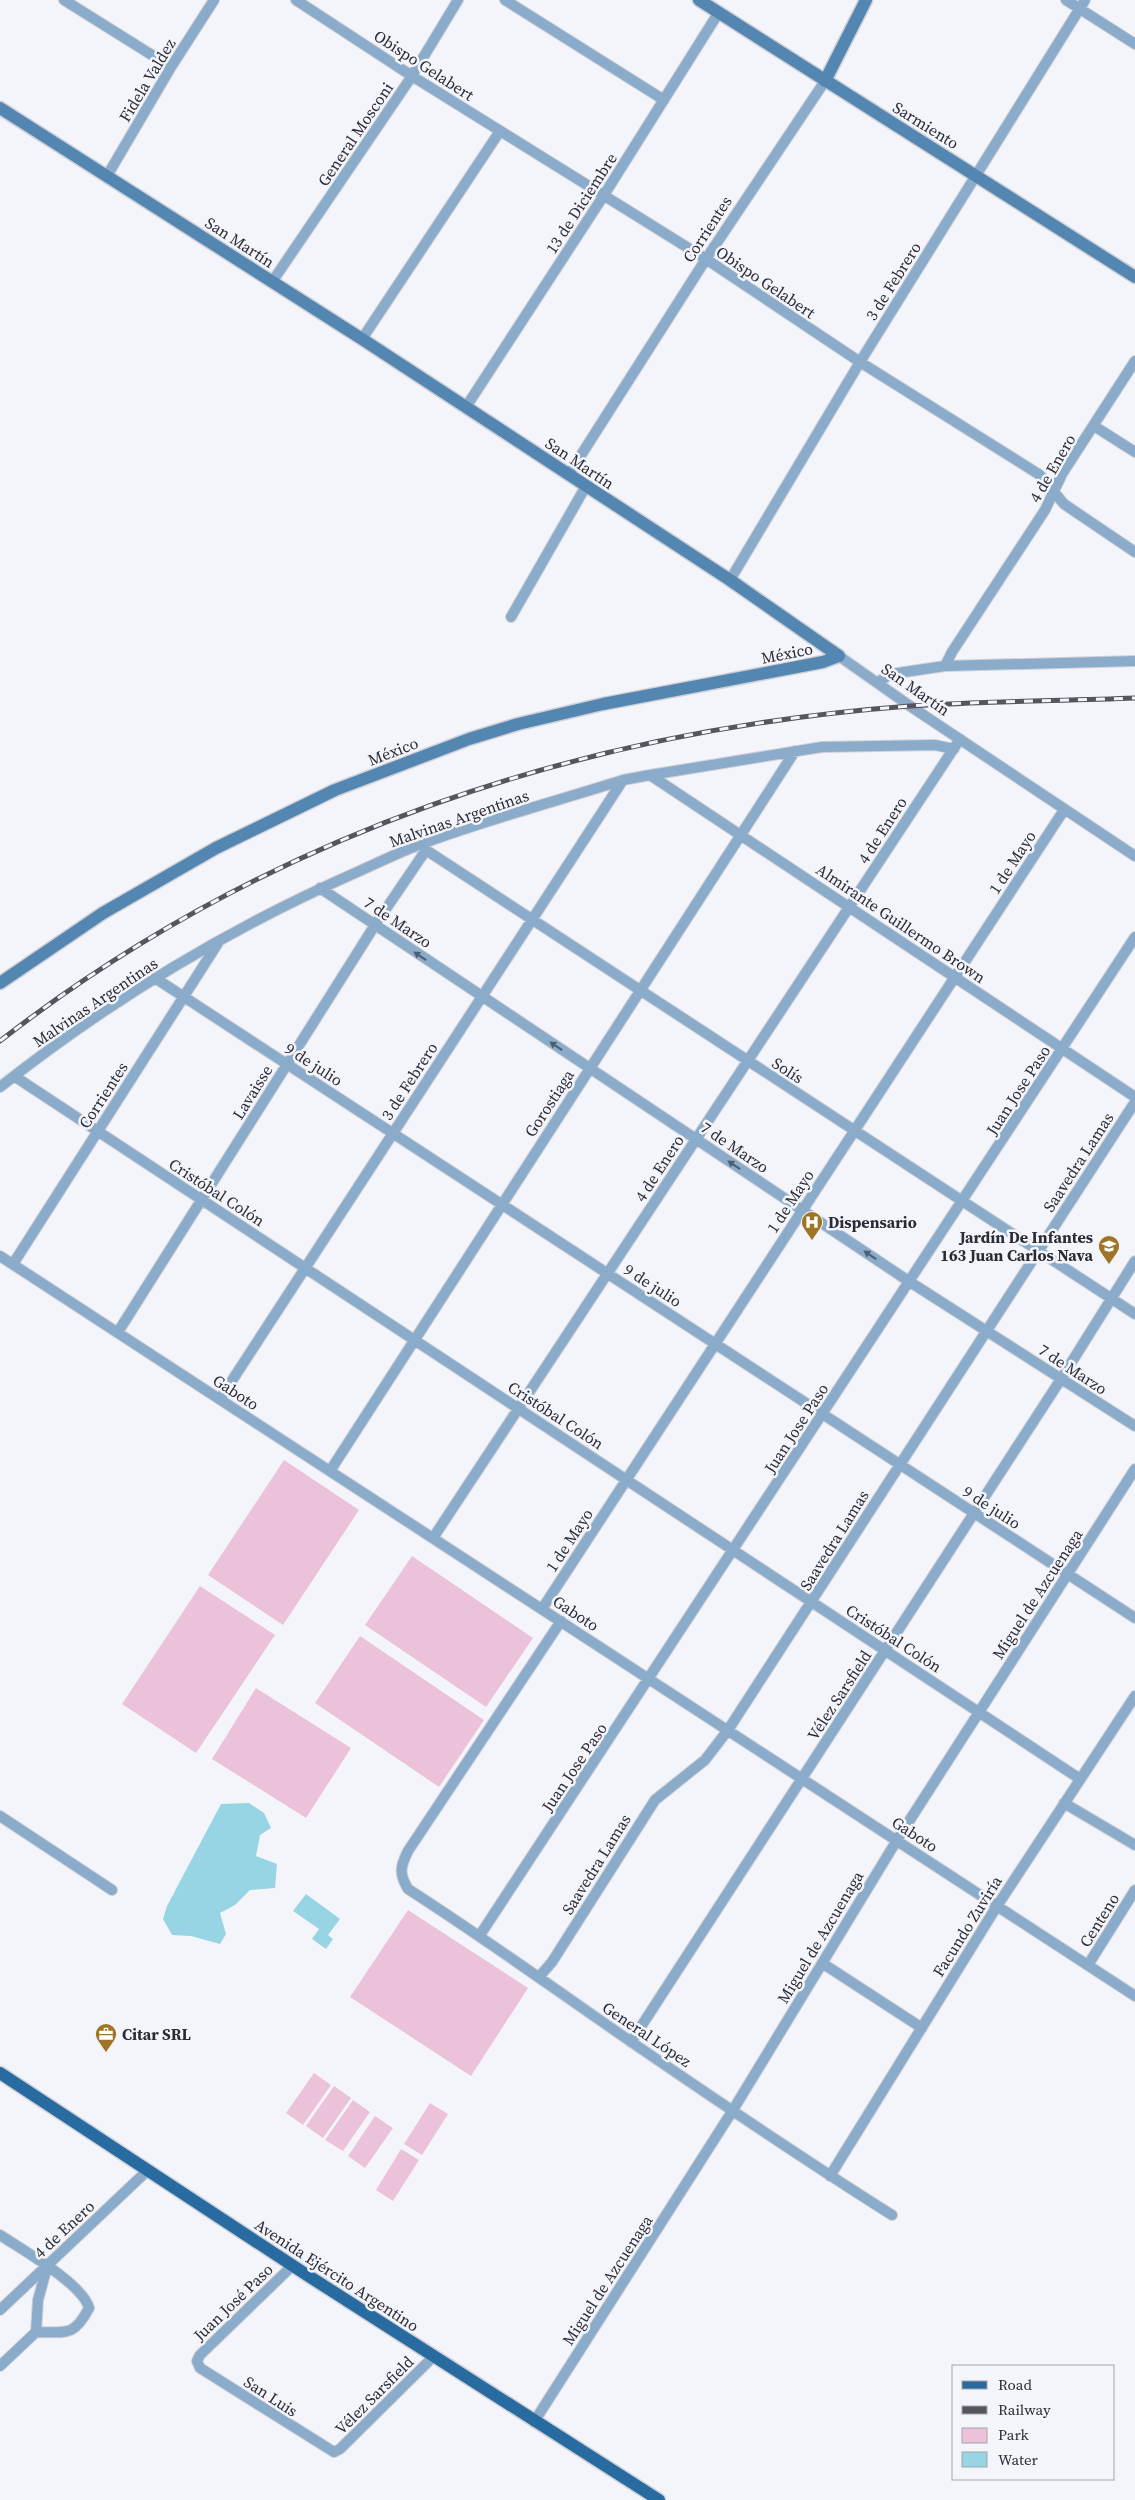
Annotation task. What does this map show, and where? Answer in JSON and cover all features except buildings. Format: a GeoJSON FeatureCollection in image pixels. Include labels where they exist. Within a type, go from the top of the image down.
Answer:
{"type":"FeatureCollection","features":[{"type":"Feature","properties":{"kind":"main road","name":"Avenida Ejército Argentino"},"geometry":{"type":"LineString","coordinates":[[0,2073],[292,2266],[658,2500]]}},
{"type":"Feature","properties":{"kind":"street"},"geometry":{"type":"LineString","coordinates":[[64,0],[170,67]]}},
{"type":"Feature","properties":{"kind":"street","name":"Fidela Valdez"},"geometry":{"type":"LineString","coordinates":[[107,176],[170,67],[214,0]]}},
{"type":"Feature","properties":{"kind":"street","name":"Obispo Gelabert"},"geometry":{"type":"LineString","coordinates":[[296,0],[412,76],[706,259],[860,362],[1040,475],[1064,504],[1135,552]]}},
{"type":"Feature","properties":{"kind":"street","name":"General Mosconi"},"geometry":{"type":"LineString","coordinates":[[272,282],[412,76],[458,0]]}},
{"type":"Feature","properties":{"kind":"street"},"geometry":{"type":"LineString","coordinates":[[505,0],[664,100]]}},
{"type":"Feature","properties":{"kind":"street","name":"Sarmiento"},"geometry":{"type":"LineString","coordinates":[[699,0],[1135,277]]}},
{"type":"Feature","properties":{"kind":"street","name":"Corrientes"},"geometry":{"type":"LineString","coordinates":[[569,474],[706,259],[825,81],[866,0]]}},
{"type":"Feature","properties":{"kind":"street"},"geometry":{"type":"LineString","coordinates":[[1066,0],[1083,4],[1135,44]]}},
{"type":"Feature","properties":{"kind":"street","name":"3 de Febrero"},"geometry":{"type":"LineString","coordinates":[[730,580],[860,362],[1083,4]]}},
{"type":"Feature","properties":{"kind":"street","name":"13 de Diciembre"},"geometry":{"type":"LineString","coordinates":[[466,407],[604,196],[719,12]]}},
{"type":"Feature","properties":{"kind":"street","name":"San Martín"},"geometry":{"type":"LineString","coordinates":[[0,108],[362,339],[730,580],[1064,810],[1135,856]]}},
{"type":"Feature","properties":{"kind":"street"},"geometry":{"type":"LineString","coordinates":[[362,339],[500,131]]}},
{"type":"Feature","properties":{"kind":"street","name":"4 de Enero"},"geometry":{"type":"LineString","coordinates":[[945,666],[952,652],[1046,510],[1062,474],[1135,361]]}},
{"type":"Feature","properties":{"kind":"street"},"geometry":{"type":"LineString","coordinates":[[1094,426],[1135,452]]}},
{"type":"Feature","properties":{"kind":"street"},"geometry":{"type":"LineString","coordinates":[[511,616],[586,486]]}},
{"type":"Feature","properties":{"kind":"street","name":"México"},"geometry":{"type":"LineString","coordinates":[[0,983],[103,913],[216,848],[334,790],[469,739],[518,724],[603,704],[823,662],[839,656]]}},
{"type":"Feature","properties":{"kind":"street"},"geometry":{"type":"LineString","coordinates":[[878,682],[891,674],[945,666],[1135,661]]}},
{"type":"Feature","properties":{"kind":"street","name":"4 de Enero"},"geometry":{"type":"LineString","coordinates":[[433,1538],[960,739]]}},
{"type":"Feature","properties":{"kind":"street","name":"Malvinas Argentinas"},"geometry":{"type":"LineString","coordinates":[[0,1087],[59,1042],[155,978],[218,942],[320,888],[425,846],[623,780],[650,775],[822,747],[935,745],[954,749]]}},
{"type":"Feature","properties":{"kind":"street","name":"Gorostiaga"},"geometry":{"type":"LineString","coordinates":[[330,1471],[794,751]]}},
{"type":"Feature","properties":{"kind":"street","name":"Almirante Guillermo Brown"},"geometry":{"type":"LineString","coordinates":[[650,775],[1135,1097]]}},
{"type":"Feature","properties":{"kind":"street","name":"3 de Febrero"},"geometry":{"type":"LineString","coordinates":[[220,1399],[482,996],[533,921],[623,780]]}},
{"type":"Feature","properties":{"kind":"street","name":"1 de Mayo"},"geometry":{"type":"LineString","coordinates":[[542,1609],[1064,810]]}},
{"type":"Feature","properties":{"kind":"street","name":"Solís"},"geometry":{"type":"LineString","coordinates":[[425,846],[533,921],[1135,1314]]}},
{"type":"Feature","properties":{"kind":"street","name":"Lavaisse"},"geometry":{"type":"LineString","coordinates":[[118,1332],[425,846]]}},
{"type":"Feature","properties":{"kind":"street","name":"7 de Marzo"},"geometry":{"type":"LineString","coordinates":[[320,888],[910,1282],[1135,1426]]}},
{"type":"Feature","properties":{"kind":"street","name":"Juan Jose Paso"},"geometry":{"type":"LineString","coordinates":[[480,1935],[650,1679],[1135,937]]}},
{"type":"Feature","properties":{"kind":"street","name":"Corrientes"},"geometry":{"type":"LineString","coordinates":[[13,1264],[185,997],[218,942]]}},
{"type":"Feature","properties":{"kind":"street","name":"9 de julio"},"geometry":{"type":"LineString","coordinates":[[155,978],[1135,1618]]}},
{"type":"Feature","properties":{"kind":"street","name":"Cristóbal Colón"},"geometry":{"type":"LineString","coordinates":[[14,1076],[1080,1779]]}},
{"type":"Feature","properties":{"kind":"street","name":"Saavedra Lamas"},"geometry":{"type":"LineString","coordinates":[[539,1977],[552,1962],[655,1800],[705,1760],[728,1730],[1135,1102]]}},
{"type":"Feature","properties":{"kind":"street","name":"Gaboto"},"geometry":{"type":"LineString","coordinates":[[0,1256],[1135,1996]]}},
{"type":"Feature","properties":{"kind":"street","name":"Vélez Sarsfield"},"geometry":{"type":"LineString","coordinates":[[631,2042],[803,1779],[1135,1261]]}},
{"type":"Feature","properties":{"kind":"street","name":"Miguel de Azcuenaga"},"geometry":{"type":"LineString","coordinates":[[534,2422],[733,2110],[897,1840],[1135,1469]]}},
{"type":"Feature","properties":{"kind":"street","name":"General López"},"geometry":{"type":"LineString","coordinates":[[561,1621],[408,1851],[401,1866],[401,1877],[408,1889],[480,1935],[631,2042],[830,2176],[892,2215]]}},
{"type":"Feature","properties":{"kind":"street","name":"Facundo Zuviría"},"geometry":{"type":"LineString","coordinates":[[830,2176],[997,1906],[1135,1696]]}},
{"type":"Feature","properties":{"kind":"street"},"geometry":{"type":"LineString","coordinates":[[1064,1803],[1135,1845]]}},
{"type":"Feature","properties":{"kind":"street"},"geometry":{"type":"LineString","coordinates":[[0,1816],[112,1890]]}},
{"type":"Feature","properties":{"kind":"street","name":"Centeno"},"geometry":{"type":"LineString","coordinates":[[1088,1965],[1135,1890]]}},
{"type":"Feature","properties":{"kind":"street"},"geometry":{"type":"LineString","coordinates":[[822,1963],[922,2028]]}},
{"type":"Feature","properties":{"kind":"street","name":"4 de Enero"},"geometry":{"type":"LineString","coordinates":[[0,2310],[148,2170]]}},
{"type":"Feature","properties":{"kind":"street"},"geometry":{"type":"LineString","coordinates":[[0,2235],[47,2266],[81,2294],[89,2308],[76,2328],[66,2332],[36,2332]]}},
{"type":"Feature","properties":{"kind":"street"},"geometry":{"type":"LineString","coordinates":[[0,2366],[36,2332],[38,2300],[47,2266]]}},
{"type":"Feature","properties":{"kind":"street","name":"Juan José Paso"},"geometry":{"type":"LineString","coordinates":[[197,2361],[200,2355],[292,2266]]}},
{"type":"Feature","properties":{"kind":"street","name":"Vélez Sarsfield"},"geometry":{"type":"LineString","coordinates":[[334,2452],[340,2449],[433,2357]]}},
{"type":"Feature","properties":{"kind":"street","name":"San Luis"},"geometry":{"type":"LineString","coordinates":[[197,2361],[200,2368],[334,2452]]}},
{"type":"Feature","properties":{"kind":"green space"},"geometry":{"type":"Polygon","coordinates":[[[284,1460],[359,1510],[283,1625],[208,1575],[284,1460]]]}},
{"type":"Feature","properties":{"kind":"green space"},"geometry":{"type":"Polygon","coordinates":[[[412,1556],[533,1638],[486,1707],[365,1625],[412,1556]]]}},
{"type":"Feature","properties":{"kind":"green space"},"geometry":{"type":"Polygon","coordinates":[[[200,1586],[275,1635],[196,1753],[122,1704],[200,1586]]]}},
{"type":"Feature","properties":{"kind":"green space"},"geometry":{"type":"Polygon","coordinates":[[[360,1636],[484,1720],[439,1787],[315,1703],[360,1636]]]}},
{"type":"Feature","properties":{"kind":"green space"},"geometry":{"type":"Polygon","coordinates":[[[256,1688],[351,1748],[306,1818],[212,1759],[256,1688]]]}},
{"type":"Feature","properties":{"kind":"green space"},"geometry":{"type":"Polygon","coordinates":[[[408,1910],[528,1988],[471,2076],[350,1997],[408,1910]]]}},
{"type":"Feature","properties":{"kind":"green space"},"geometry":{"type":"Polygon","coordinates":[[[314,2073],[331,2085],[303,2125],[286,2113],[314,2073]]]}},
{"type":"Feature","properties":{"kind":"green space"},"geometry":{"type":"Polygon","coordinates":[[[334,2086],[351,2098],[323,2138],[306,2126],[334,2086]]]}},
{"type":"Feature","properties":{"kind":"green space"},"geometry":{"type":"Polygon","coordinates":[[[353,2100],[370,2112],[343,2151],[325,2140],[353,2100]]]}},
{"type":"Feature","properties":{"kind":"green space"},"geometry":{"type":"Polygon","coordinates":[[[430,2103],[448,2114],[422,2155],[404,2144],[430,2103]]]}},
{"type":"Feature","properties":{"kind":"green space"},"geometry":{"type":"Polygon","coordinates":[[[375,2116],[393,2128],[365,2168],[348,2156],[375,2116]]]}},
{"type":"Feature","properties":{"kind":"green space"},"geometry":{"type":"Polygon","coordinates":[[[401,2149],[419,2160],[393,2201],[376,2190],[401,2149]]]}},
{"type":"Feature","properties":{"kind":"water"},"geometry":{"type":"Polygon","coordinates":[[[249,1803],[264,1813],[271,1828],[260,1835],[256,1856],[277,1864],[275,1888],[250,1890],[235,1905],[220,1913],[226,1934],[220,1944],[191,1936],[172,1935],[163,1919],[167,1906],[221,1804],[249,1803]]]}},
{"type":"Feature","properties":{"kind":"water"},"geometry":{"type":"Polygon","coordinates":[[[306,1894],[340,1919],[328,1935],[333,1939],[326,1949],[312,1939],[319,1929],[293,1911],[306,1894]]]}},
{"type":"Feature","properties":{"kind":"railway"},"geometry":{"type":"LineString","coordinates":[[0,1041],[102,968],[207,905],[317,851],[430,806],[546,769],[665,740],[786,719],[910,706],[1135,698]]}},
{"type":"Feature","properties":{"kind":"place","name":"Dispensario"},"geometry":{"type":"Point","coordinates":[812,1241]}},
{"type":"Feature","properties":{"kind":"place","name":"Jardín De Infantes 163 Juan Carlos Nava"},"geometry":{"type":"Point","coordinates":[1109,1265]}},
{"type":"Feature","properties":{"kind":"place","name":"Citar SRL"},"geometry":{"type":"Point","coordinates":[106,2053]}}]}
